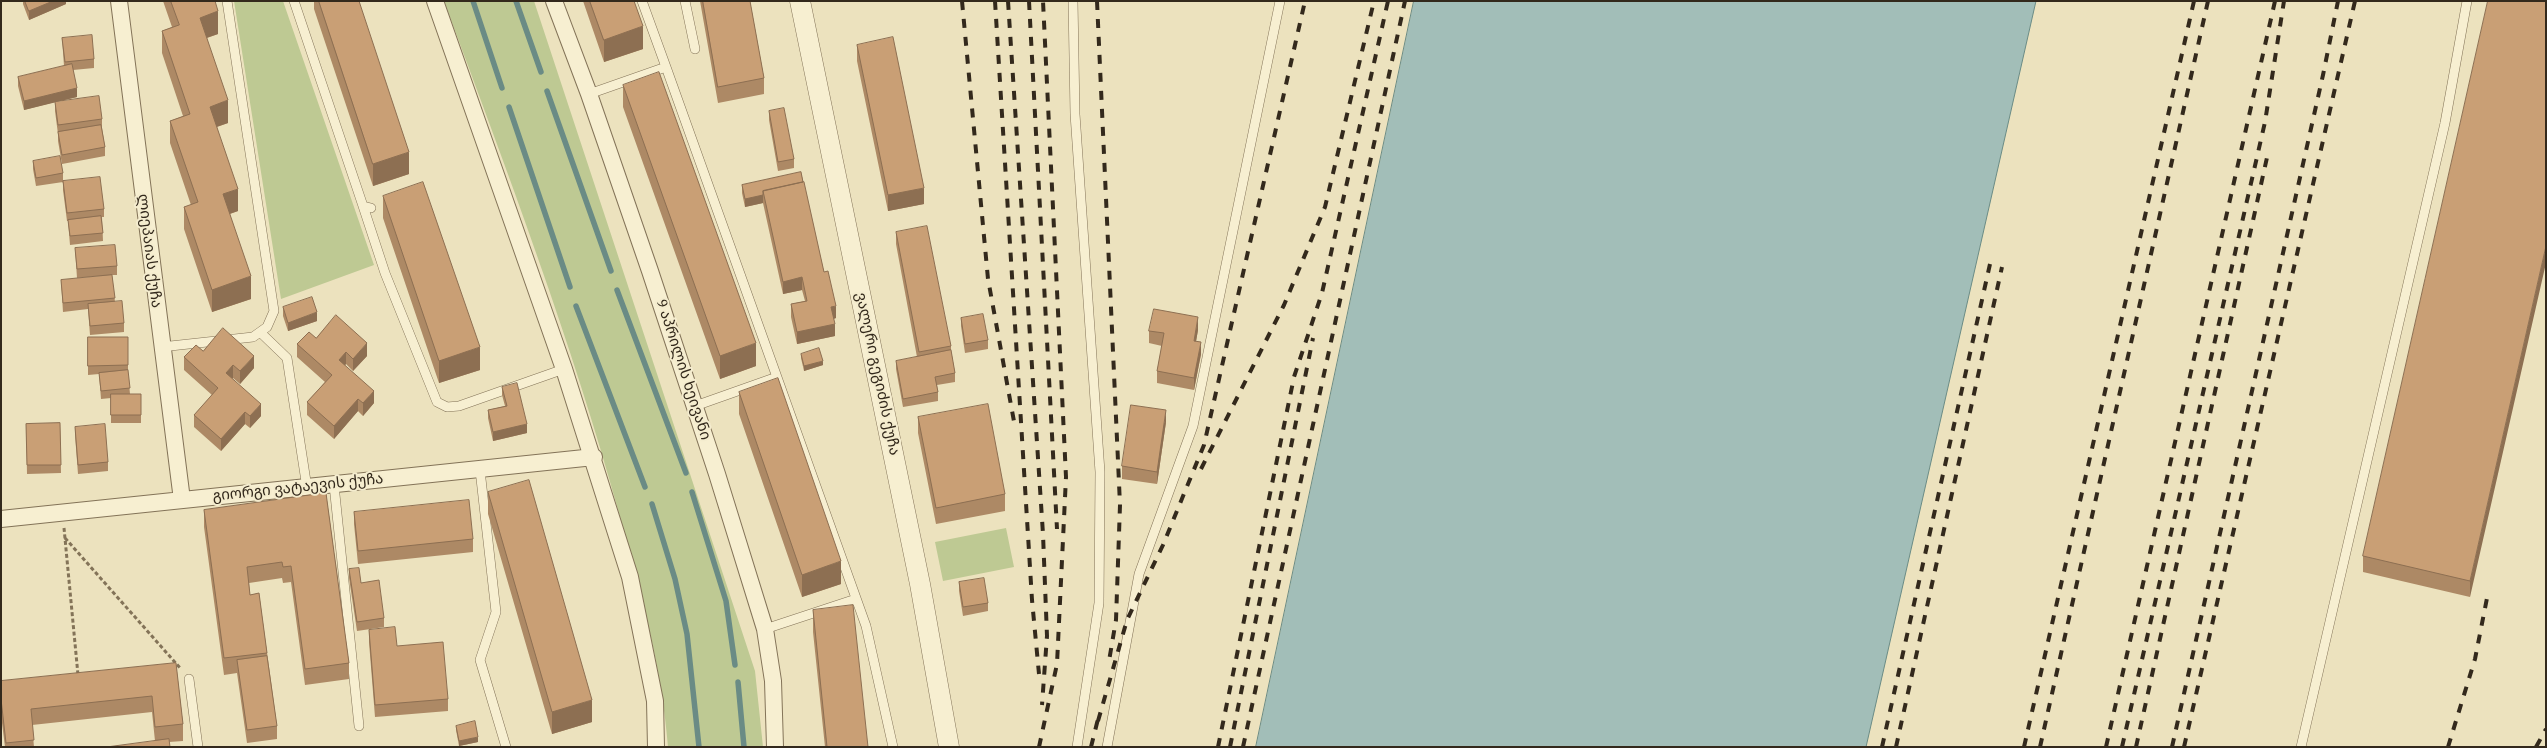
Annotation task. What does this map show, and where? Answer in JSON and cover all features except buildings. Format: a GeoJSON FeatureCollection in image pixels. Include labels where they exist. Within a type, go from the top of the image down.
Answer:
{"type":"FeatureCollection","features":[{"type":"Feature","properties":{"kind":"street","name":"ლიეპაიას ქუჩა"},"geometry":{"type":"LineString","coordinates":[[119,1],[161,347],[182,500]]}},
{"type":"Feature","properties":{"kind":"street"},"geometry":{"type":"LineString","coordinates":[[434,1],[594,457],[630,577],[655,701],[656,747]]}},
{"type":"Feature","properties":{"kind":"street","name":"9 აპრილის ხეივანი"},"geometry":{"type":"LineString","coordinates":[[554,1],[590,94],[695,406],[765,629],[773,682],[775,747]]}},
{"type":"Feature","properties":{"kind":"street","name":"ვალერი გეგიძის ქუჩა"},"geometry":{"type":"LineString","coordinates":[[800,1],[920,584],[949,747]]}},
{"type":"Feature","properties":{"kind":"street","name":"გიორგი ვატაევის ქუჩა"},"geometry":{"type":"LineString","coordinates":[[1,519],[594,457]]}},
{"type":"Feature","properties":{"kind":"lane"},"geometry":{"type":"LineString","coordinates":[[161,347],[253,337],[267,327],[274,311],[227,1]]}},
{"type":"Feature","properties":{"kind":"lane"},"geometry":{"type":"LineString","coordinates":[[294,1],[367,207],[385,273],[437,402],[447,407],[459,406],[564,369]]}},
{"type":"Feature","properties":{"kind":"lane"},"geometry":{"type":"LineString","coordinates":[[642,1],[866,626],[893,747]]}},
{"type":"Feature","properties":{"kind":"lane"},"geometry":{"type":"LineString","coordinates":[[685,1],[695,49]]}},
{"type":"Feature","properties":{"kind":"lane"},"geometry":{"type":"LineString","coordinates":[[1073,1],[1075,114],[1100,472],[1099,603],[1077,747]]}},
{"type":"Feature","properties":{"kind":"lane"},"geometry":{"type":"LineString","coordinates":[[1107,747],[1139,574],[1193,426],[1280,1]]}},
{"type":"Feature","properties":{"kind":"lane"},"geometry":{"type":"LineString","coordinates":[[2301,747],[2445,123],[2467,1]]}},
{"type":"Feature","properties":{"kind":"lane"},"geometry":{"type":"LineString","coordinates":[[590,94],[666,67]]}},
{"type":"Feature","properties":{"kind":"lane"},"geometry":{"type":"LineString","coordinates":[[261,333],[287,358],[307,488]]}},
{"type":"Feature","properties":{"kind":"lane"},"geometry":{"type":"LineString","coordinates":[[695,406],[777,378]]}},
{"type":"Feature","properties":{"kind":"lane"},"geometry":{"type":"LineString","coordinates":[[480,470],[496,612],[480,660],[506,747]]}},
{"type":"Feature","properties":{"kind":"lane"},"geometry":{"type":"LineString","coordinates":[[334,484],[360,726]]}},
{"type":"Feature","properties":{"kind":"lane"},"geometry":{"type":"LineString","coordinates":[[765,629],[856,599]]}},
{"type":"Feature","properties":{"kind":"lane"},"geometry":{"type":"LineString","coordinates":[[189,679],[198,747]]}},
{"type":"Feature","properties":{"kind":"path"},"geometry":{"type":"LineString","coordinates":[[64,513],[78,675]]}},
{"type":"Feature","properties":{"kind":"path"},"geometry":{"type":"LineString","coordinates":[[65,538],[189,679]]}},
{"type":"Feature","properties":{"kind":"green space"},"geometry":{"type":"Polygon","coordinates":[[[234,1],[283,1],[374,265],[281,299],[234,1]]]}},
{"type":"Feature","properties":{"kind":"green space"},"geometry":{"type":"Polygon","coordinates":[[[444,1],[534,1],[755,671],[763,747],[668,747],[661,689],[650,631],[636,574],[601,452],[538,257],[444,1]]]}},
{"type":"Feature","properties":{"kind":"green space"},"geometry":{"type":"Polygon","coordinates":[[[1006,528],[1014,567],[943,581],[935,542],[1006,528]]]}},
{"type":"Feature","properties":{"kind":"water"},"geometry":{"type":"Polygon","coordinates":[[[1414,1],[2036,1],[1866,747],[1256,747],[1414,1]]]}},
{"type":"Feature","properties":{"kind":"waterway"},"geometry":{"type":"LineString","coordinates":[[473,1],[502,88]]}},
{"type":"Feature","properties":{"kind":"waterway"},"geometry":{"type":"LineString","coordinates":[[516,1],[541,72]]}},
{"type":"Feature","properties":{"kind":"waterway"},"geometry":{"type":"LineString","coordinates":[[547,91],[611,271]]}},
{"type":"Feature","properties":{"kind":"waterway"},"geometry":{"type":"LineString","coordinates":[[509,107],[570,287]]}},
{"type":"Feature","properties":{"kind":"waterway"},"geometry":{"type":"LineString","coordinates":[[617,290],[686,473]]}},
{"type":"Feature","properties":{"kind":"waterway"},"geometry":{"type":"LineString","coordinates":[[576,306],[645,487]]}},
{"type":"Feature","properties":{"kind":"waterway"},"geometry":{"type":"LineString","coordinates":[[692,492],[726,601],[735,665]]}},
{"type":"Feature","properties":{"kind":"waterway"},"geometry":{"type":"LineString","coordinates":[[652,504],[675,579],[687,634],[699,747]]}},
{"type":"Feature","properties":{"kind":"waterway"},"geometry":{"type":"LineString","coordinates":[[738,682],[744,747]]}},
{"type":"Feature","properties":{"kind":"railway"},"geometry":{"type":"LineString","coordinates":[[962,1],[988,279],[1015,427]]}},
{"type":"Feature","properties":{"kind":"railway"},"geometry":{"type":"LineString","coordinates":[[995,1],[1032,600],[1039,674]]}},
{"type":"Feature","properties":{"kind":"railway"},"geometry":{"type":"LineString","coordinates":[[1008,1],[1043,534],[1047,636],[1042,705]]}},
{"type":"Feature","properties":{"kind":"railway"},"geometry":{"type":"LineString","coordinates":[[1029,1],[1057,529]]}},
{"type":"Feature","properties":{"kind":"railway"},"geometry":{"type":"LineString","coordinates":[[1039,747],[1057,664],[1066,477],[1043,1]]}},
{"type":"Feature","properties":{"kind":"railway"},"geometry":{"type":"LineString","coordinates":[[1097,1],[1120,505],[1116,620],[1109,661]]}},
{"type":"Feature","properties":{"kind":"railway"},"geometry":{"type":"LineString","coordinates":[[1098,721],[1127,620],[1163,545],[1204,445],[1305,1]]}},
{"type":"Feature","properties":{"kind":"railway"},"geometry":{"type":"LineString","coordinates":[[1201,469],[1284,305],[1325,207],[1374,1]]}},
{"type":"Feature","properties":{"kind":"railway"},"geometry":{"type":"LineString","coordinates":[[1218,747],[1294,377],[1322,293],[1388,1]]}},
{"type":"Feature","properties":{"kind":"railway"},"geometry":{"type":"LineString","coordinates":[[1243,747],[1405,1]]}},
{"type":"Feature","properties":{"kind":"railway"},"geometry":{"type":"LineString","coordinates":[[2024,747],[2194,1]]}},
{"type":"Feature","properties":{"kind":"railway"},"geometry":{"type":"LineString","coordinates":[[2040,747],[2208,1]]}},
{"type":"Feature","properties":{"kind":"railway"},"geometry":{"type":"LineString","coordinates":[[2106,747],[2275,1]]}},
{"type":"Feature","properties":{"kind":"railway"},"geometry":{"type":"LineString","coordinates":[[2122,747],[2265,122],[2284,1]]}},
{"type":"Feature","properties":{"kind":"railway"},"geometry":{"type":"LineString","coordinates":[[2172,747],[2338,1]]}},
{"type":"Feature","properties":{"kind":"railway"},"geometry":{"type":"LineString","coordinates":[[2184,747],[2355,1]]}},
{"type":"Feature","properties":{"kind":"railway"},"geometry":{"type":"LineString","coordinates":[[2136,747],[2268,153]]}},
{"type":"Feature","properties":{"kind":"railway"},"geometry":{"type":"LineString","coordinates":[[1882,747],[1990,264]]}},
{"type":"Feature","properties":{"kind":"railway"},"geometry":{"type":"LineString","coordinates":[[1896,747],[2002,267]]}},
{"type":"Feature","properties":{"kind":"railway"},"geometry":{"type":"LineString","coordinates":[[1230,747],[1313,338]]}},
{"type":"Feature","properties":{"kind":"railway"},"geometry":{"type":"LineString","coordinates":[[2448,747],[2475,659],[2488,593]]}},
{"type":"Feature","properties":{"kind":"railway"},"geometry":{"type":"LineString","coordinates":[[1091,747],[1099,715]]}},
{"type":"Feature","properties":{"kind":"railway"},"geometry":{"type":"LineString","coordinates":[[2536,747],[2546,729]]}}]}
